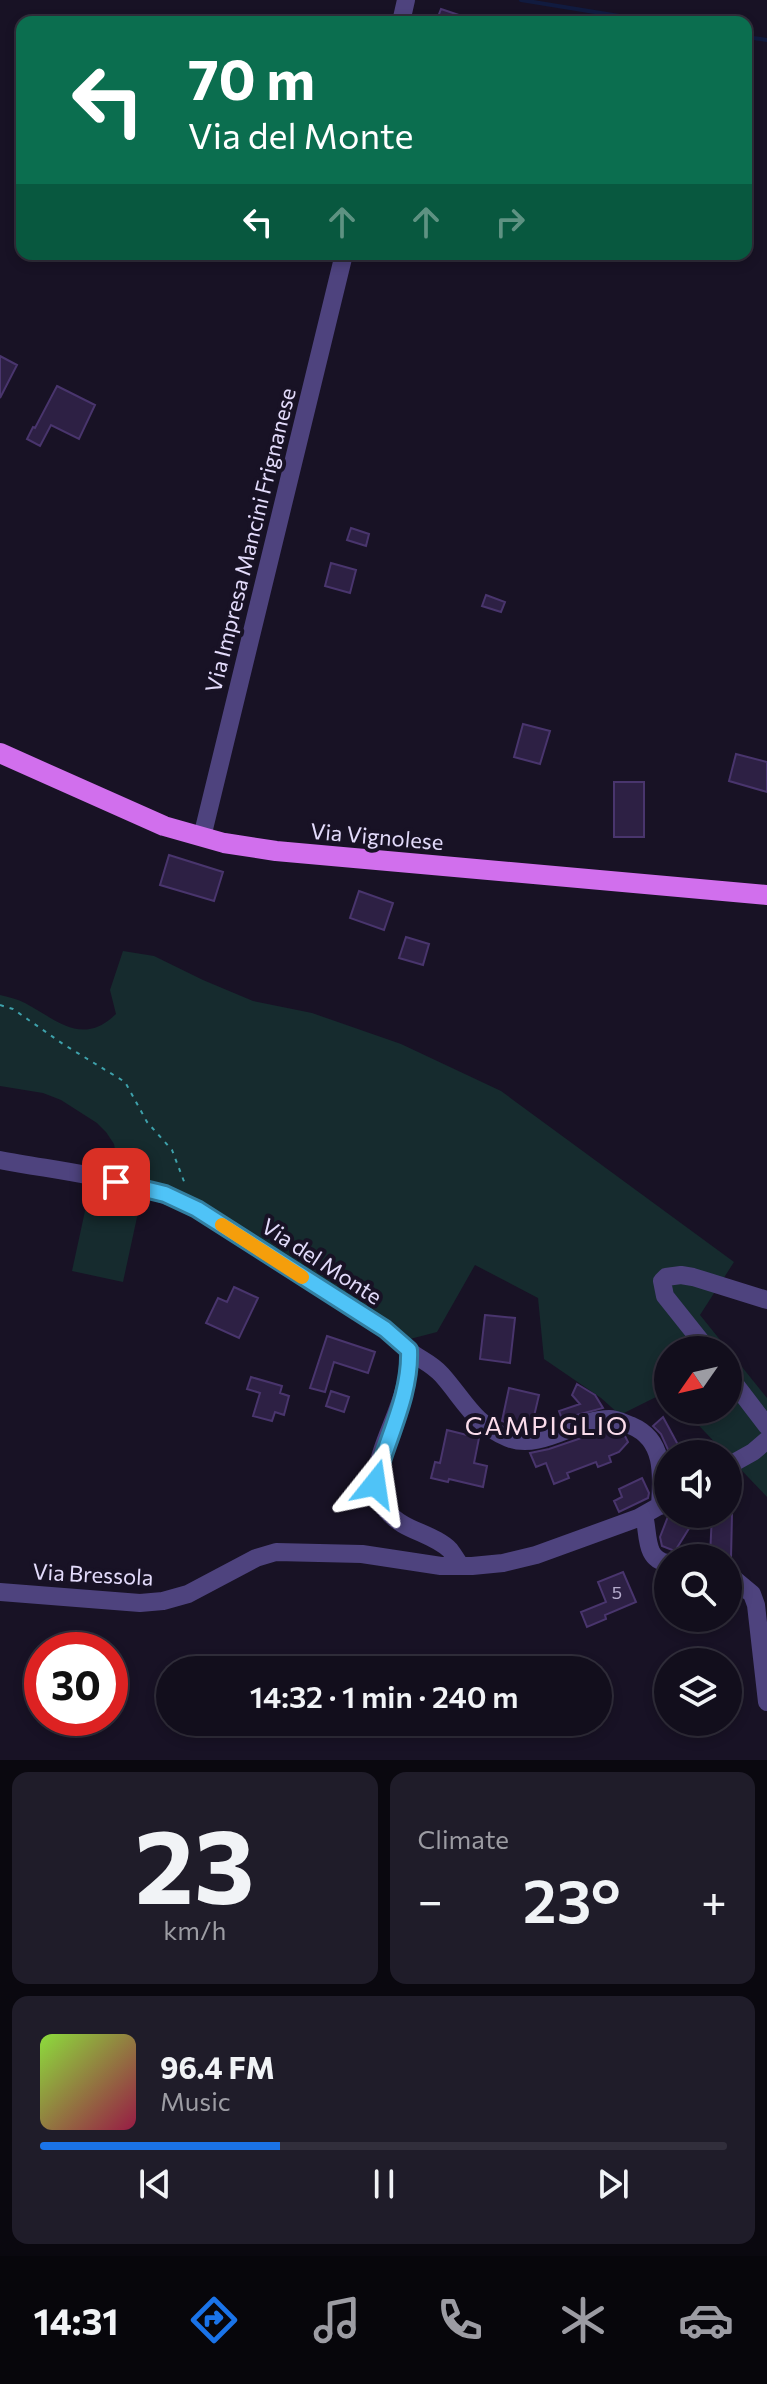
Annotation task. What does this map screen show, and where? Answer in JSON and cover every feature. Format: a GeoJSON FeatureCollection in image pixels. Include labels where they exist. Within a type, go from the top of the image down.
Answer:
{"type":"FeatureCollection","features":[{"type":"Feature","properties":{"kind":"main road","name":"Via Vignolese"},"geometry":{"type":"LineString","coordinates":[[0,753],[164,826],[224,843],[276,851],[767,895]]}},
{"type":"Feature","properties":{"kind":"street","name":"Via Impresa Mancini Frignanese"},"geometry":{"type":"LineString","coordinates":[[202,837],[343,260]]}},
{"type":"Feature","properties":{"kind":"street","name":"Via del Monte"},"geometry":{"type":"LineString","coordinates":[[0,1160],[142,1188],[185,1203],[385,1329],[426,1360],[473,1416],[510,1439],[540,1438],[610,1419],[638,1428],[654,1446]]}},
{"type":"Feature","properties":{"kind":"street"},"geometry":{"type":"LineString","coordinates":[[697,1336],[665,1296],[662,1281],[666,1277],[693,1277],[767,1300]]}},
{"type":"Feature","properties":{"kind":"street"},"geometry":{"type":"LineString","coordinates":[[409,1350],[406,1386],[375,1484],[377,1497],[389,1514],[443,1545],[461,1566]]}},
{"type":"Feature","properties":{"kind":"street"},"geometry":{"type":"LineString","coordinates":[[742,1393],[767,1426]]}},
{"type":"Feature","properties":{"kind":"street"},"geometry":{"type":"LineString","coordinates":[[742,1458],[767,1440]]}},
{"type":"Feature","properties":{"kind":"street","name":"Via Bressola"},"geometry":{"type":"LineString","coordinates":[[0,1592],[140,1603],[163,1601],[188,1594],[242,1565],[276,1552],[362,1554],[429,1565],[503,1563],[536,1555],[654,1508]]}},
{"type":"Feature","properties":{"kind":"street","name":"Via del Monte"},"geometry":{"type":"LineString","coordinates":[[654,1526],[650,1552],[654,1556]]}},
{"type":"Feature","properties":{"kind":"street"},"geometry":{"type":"LineString","coordinates":[[742,1586],[752,1594],[756,1605],[767,1702]]}},
{"type":"Feature","properties":{"kind":"path"},"geometry":{"type":"LineString","coordinates":[[0,1005],[13,1009],[125,1082],[147,1122],[172,1150],[186,1188],[185,1203]]}},
{"type":"Feature","properties":{"kind":"green space"},"geometry":{"type":"Polygon","coordinates":[[[123,951],[154,956],[253,1001],[312,1013],[401,1044],[501,1091],[734,1262],[700,1315],[717,1336],[654,1336],[654,1398],[620,1415],[601,1398],[544,1359],[538,1298],[475,1265],[437,1332],[410,1339],[186,1195],[126,1178],[118,1166],[114,1144],[97,1123],[61,1100],[43,1093],[0,1086],[0,995],[81,1030],[104,1024],[116,1014],[110,990],[123,951]]]}},
{"type":"Feature","properties":{"kind":"green space"},"geometry":{"type":"Polygon","coordinates":[[[88,1197],[139,1208],[123,1282],[72,1271],[88,1197]]]}},
{"type":"Feature","properties":{"kind":"green space"},"geometry":{"type":"Polygon","coordinates":[[[742,1367],[767,1398],[767,1497],[742,1471],[742,1440],[713,1440],[697,1424],[742,1424],[742,1367]]]}},
{"type":"Feature","properties":{"kind":"building"},"geometry":{"type":"Polygon","coordinates":[[[441,9],[462,16],[438,16],[441,9]]]}},
{"type":"Feature","properties":{"kind":"building"},"geometry":{"type":"Polygon","coordinates":[[[0,356],[17,365],[0,398],[0,356]]]}},
{"type":"Feature","properties":{"kind":"building"},"geometry":{"type":"Polygon","coordinates":[[[57,386],[95,405],[79,439],[51,425],[40,446],[27,439],[57,386]]]}},
{"type":"Feature","properties":{"kind":"building"},"geometry":{"type":"Polygon","coordinates":[[[351,528],[369,534],[366,546],[347,540],[351,528]]]}},
{"type":"Feature","properties":{"kind":"building"},"geometry":{"type":"Polygon","coordinates":[[[331,563],[356,570],[350,593],[325,586],[331,563]]]}},
{"type":"Feature","properties":{"kind":"building"},"geometry":{"type":"Polygon","coordinates":[[[486,595],[505,602],[501,612],[482,606],[486,595]]]}},
{"type":"Feature","properties":{"kind":"building"},"geometry":{"type":"Polygon","coordinates":[[[523,724],[550,731],[540,764],[514,757],[523,724]]]}},
{"type":"Feature","properties":{"kind":"building"},"geometry":{"type":"Polygon","coordinates":[[[736,754],[767,762],[767,792],[729,781],[736,754]]]}},
{"type":"Feature","properties":{"kind":"building"},"geometry":{"type":"Polygon","coordinates":[[[614,782],[644,782],[644,837],[614,837],[614,782]]]}},
{"type":"Feature","properties":{"kind":"building"},"geometry":{"type":"Polygon","coordinates":[[[169,855],[223,872],[214,901],[160,885],[169,855]]]}},
{"type":"Feature","properties":{"kind":"building"},"geometry":{"type":"Polygon","coordinates":[[[359,891],[393,903],[384,930],[350,918],[359,891]]]}},
{"type":"Feature","properties":{"kind":"building"},"geometry":{"type":"Polygon","coordinates":[[[406,937],[429,944],[423,965],[399,958],[406,937]]]}},
{"type":"Feature","properties":{"kind":"building"},"geometry":{"type":"Polygon","coordinates":[[[234,1287],[258,1298],[239,1338],[206,1323],[218,1298],[227,1302],[234,1287]]]}},
{"type":"Feature","properties":{"kind":"building"},"geometry":{"type":"Polygon","coordinates":[[[485,1315],[515,1318],[510,1363],[480,1359],[485,1315]]]}},
{"type":"Feature","properties":{"kind":"building"},"geometry":{"type":"Polygon","coordinates":[[[327,1336],[375,1352],[368,1373],[334,1362],[325,1392],[310,1388],[327,1336]]]}},
{"type":"Feature","properties":{"kind":"building"},"geometry":{"type":"Polygon","coordinates":[[[251,1377],[282,1386],[280,1393],[289,1396],[284,1415],[275,1412],[272,1421],[253,1416],[260,1393],[247,1389],[251,1377]]]}},
{"type":"Feature","properties":{"kind":"building"},"geometry":{"type":"Polygon","coordinates":[[[577,1384],[595,1395],[603,1408],[562,1419],[559,1411],[580,1404],[572,1395],[577,1384]]]}},
{"type":"Feature","properties":{"kind":"building"},"geometry":{"type":"Polygon","coordinates":[[[509,1388],[539,1395],[531,1429],[521,1429],[502,1421],[509,1388]]]}},
{"type":"Feature","properties":{"kind":"building"},"geometry":{"type":"Polygon","coordinates":[[[331,1391],[349,1397],[344,1412],[326,1406],[331,1391]]]}},
{"type":"Feature","properties":{"kind":"building"},"geometry":{"type":"Polygon","coordinates":[[[667,1424],[675,1440],[664,1440],[653,1426],[667,1424]]]}},
{"type":"Feature","properties":{"kind":"building"},"geometry":{"type":"Polygon","coordinates":[[[447,1430],[479,1438],[474,1463],[487,1466],[483,1487],[431,1478],[435,1462],[440,1463],[447,1430]]]}},
{"type":"Feature","properties":{"kind":"building"},"geometry":{"type":"Polygon","coordinates":[[[611,1431],[625,1436],[628,1442],[619,1452],[609,1456],[611,1462],[598,1467],[596,1462],[567,1473],[569,1478],[554,1484],[546,1463],[536,1467],[530,1453],[599,1432],[611,1431]]]}},
{"type":"Feature","properties":{"kind":"building"},"geometry":{"type":"Polygon","coordinates":[[[642,1478],[648,1498],[619,1512],[614,1501],[622,1497],[619,1489],[642,1478]]]}},
{"type":"Feature","properties":{"kind":"building"},"geometry":{"type":"Polygon","coordinates":[[[664,1528],[689,1528],[679,1544],[662,1544],[664,1528]]]}},
{"type":"Feature","properties":{"kind":"building"},"geometry":{"type":"Polygon","coordinates":[[[711,1528],[732,1528],[731,1544],[711,1544],[711,1528]]]}},
{"type":"Feature","properties":{"kind":"building"},"geometry":{"type":"Polygon","coordinates":[[[623,1572],[636,1602],[605,1615],[606,1619],[587,1627],[581,1612],[606,1602],[598,1582],[623,1572]]]}},
{"type":"Feature","properties":{"kind":"waterway"},"geometry":{"type":"LineString","coordinates":[[521,0],[619,16]]}},
{"type":"Feature","properties":{"kind":"waterway"},"geometry":{"type":"LineString","coordinates":[[752,38],[767,40]]}},
{"type":"Feature","properties":{"kind":"slow traffic"},"geometry":{"type":"LineString","coordinates":[[222,1225],[302,1277]]}},
{"type":"Feature","properties":{"kind":"district","name":"CAMPIGLIO"},"geometry":{"type":"Point","coordinates":[547,1424]}},
{"type":"Feature","properties":{"kind":"route"},"geometry":{"type":"LineString","coordinates":[[116,1182],[165,1194],[197,1209],[385,1329],[409,1350],[406,1386],[375,1484]]}}]}
